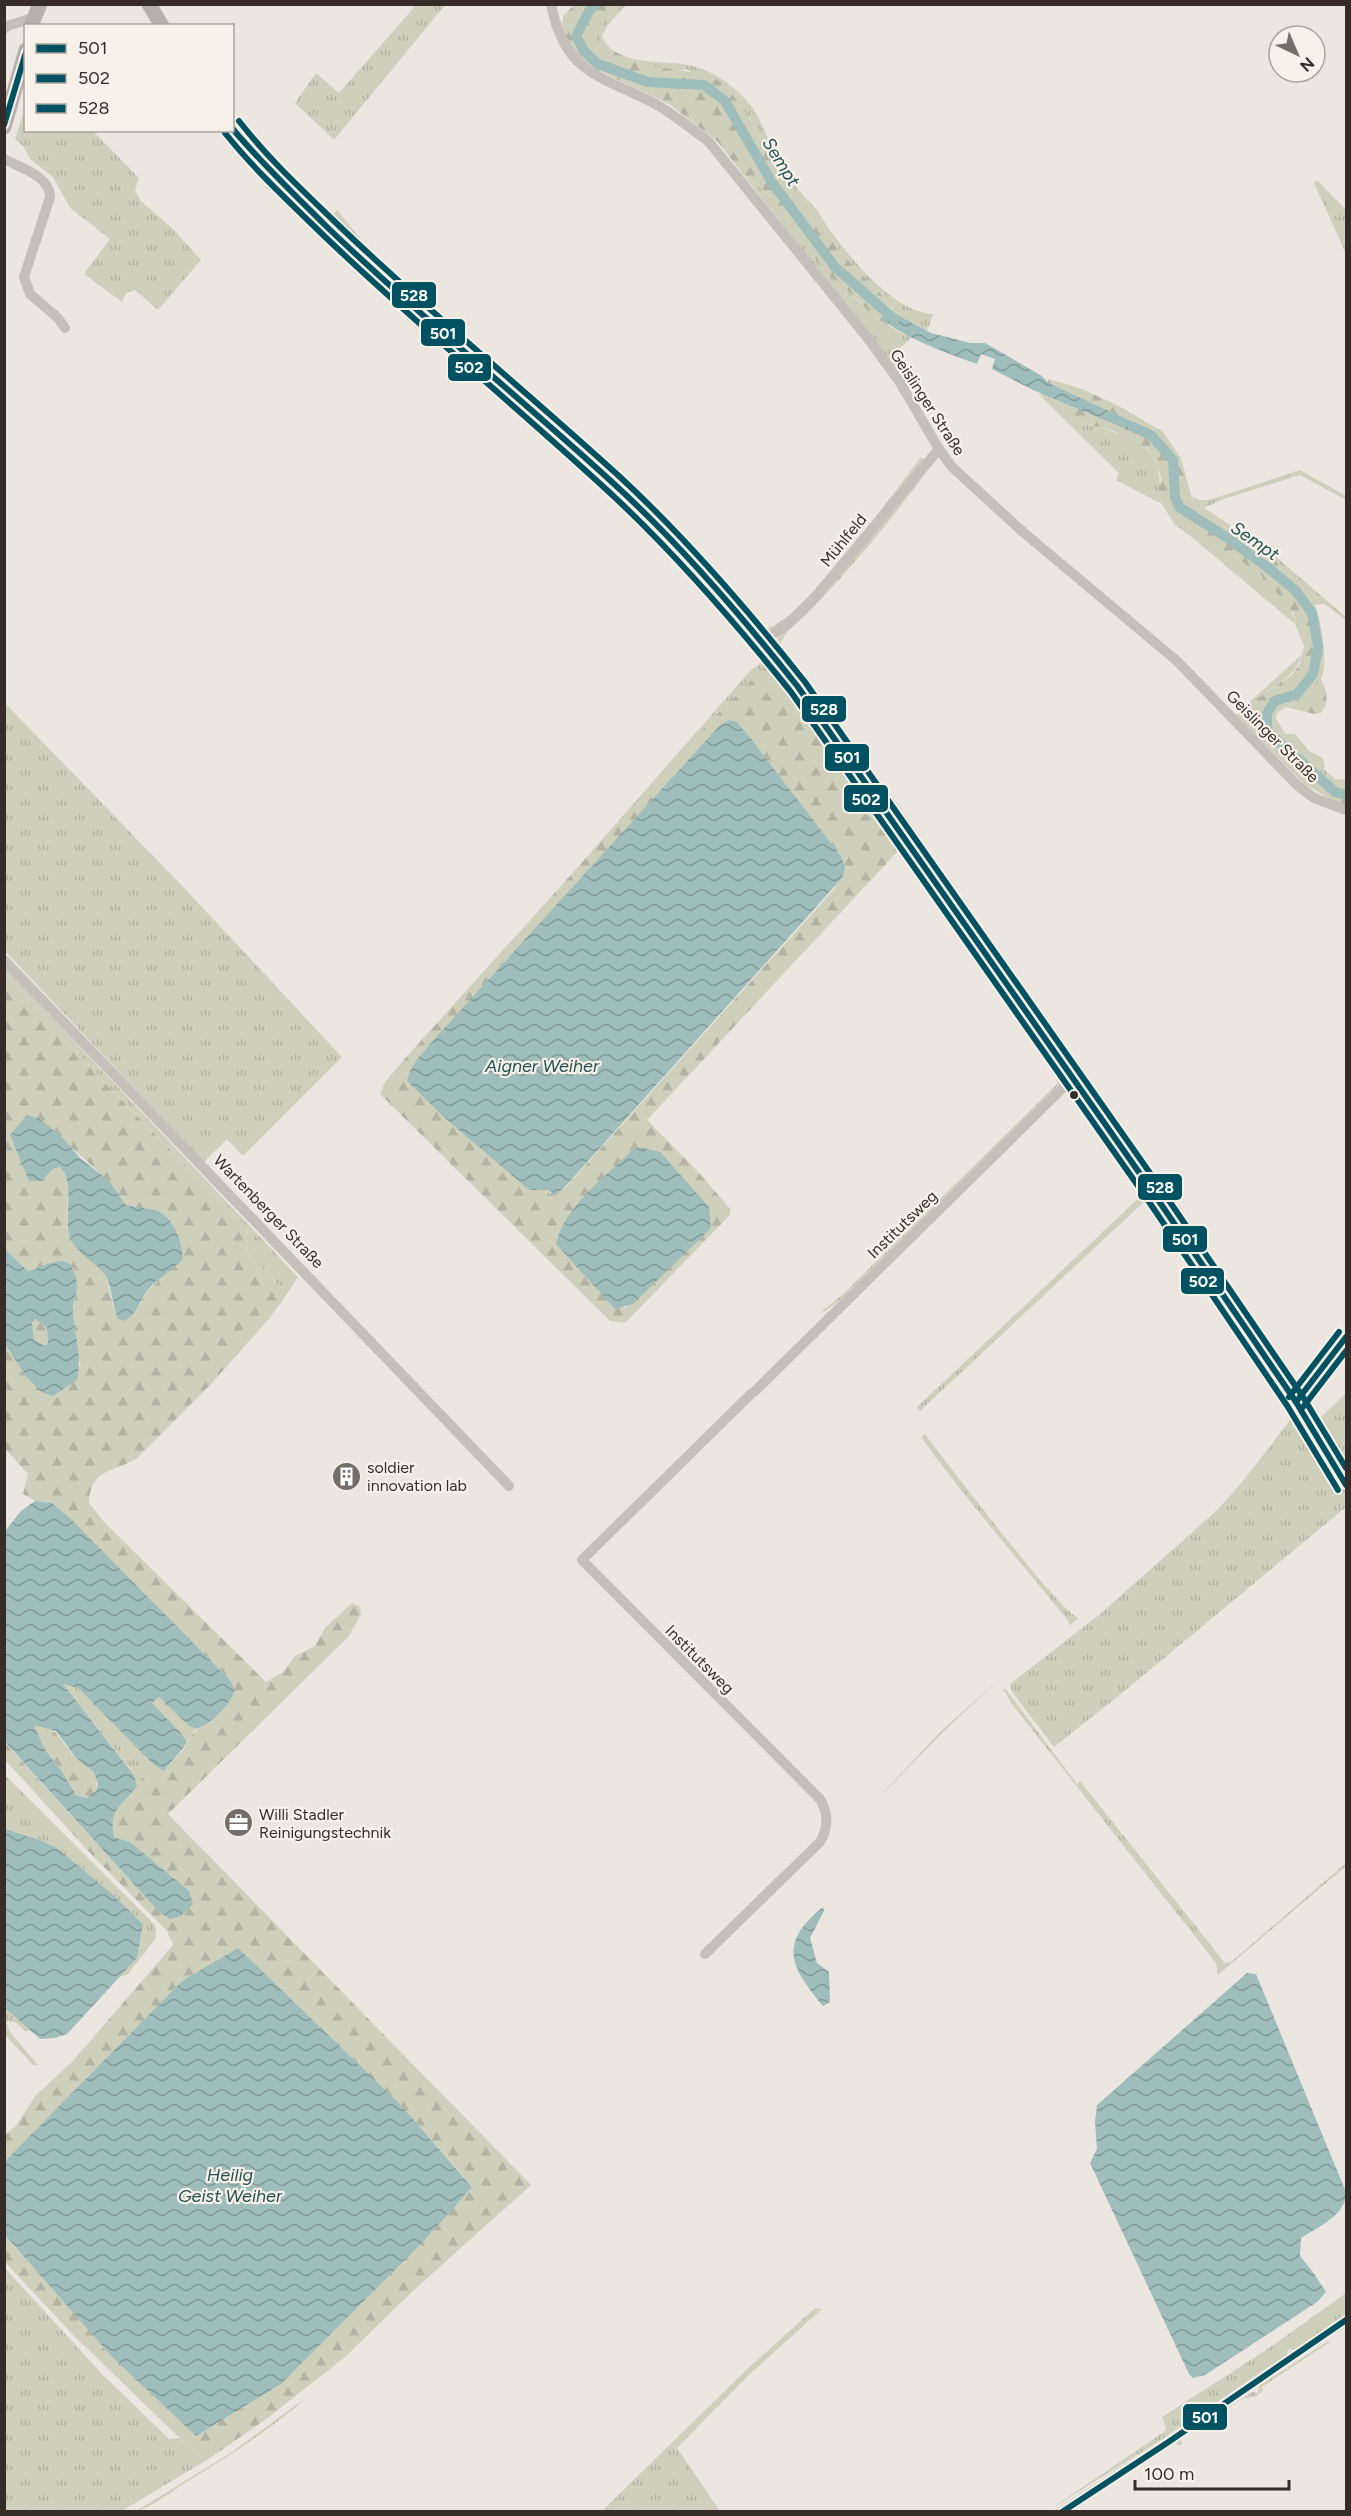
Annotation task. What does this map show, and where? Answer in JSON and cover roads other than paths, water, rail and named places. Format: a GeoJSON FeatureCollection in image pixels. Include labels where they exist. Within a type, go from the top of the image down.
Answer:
{"type":"FeatureCollection","features":[{"type":"Feature","properties":{"kind":"main road"},"geometry":{"type":"LineString","coordinates":[[149,4],[161,24]]}},
{"type":"Feature","properties":{"kind":"main road"},"geometry":{"type":"LineString","coordinates":[[4,127],[24,57]]}},
{"type":"Feature","properties":{"kind":"main road"},"geometry":{"type":"LineString","coordinates":[[234,129],[256,156],[348,247],[464,354],[583,456],[653,521],[729,602],[762,642],[804,695],[1072,1078],[1296,1402],[1347,1485]]}},
{"type":"Feature","properties":{"kind":"street","name":"Geislinger Straße"},"geometry":{"type":"LineString","coordinates":[[551,4],[561,40],[585,69],[653,103],[685,123],[709,142],[866,336],[899,381],[939,449],[970,485],[1177,661],[1297,785],[1314,798],[1347,810]]}},
{"type":"Feature","properties":{"kind":"street"},"geometry":{"type":"LineString","coordinates":[[4,29],[34,16]]}},
{"type":"Feature","properties":{"kind":"street"},"geometry":{"type":"LineString","coordinates":[[4,159],[42,179],[50,190],[51,197],[24,277],[30,294],[58,318],[64,328]]}},
{"type":"Feature","properties":{"kind":"street","name":"Mühlfeld"},"geometry":{"type":"LineString","coordinates":[[762,642],[788,624],[816,596],[939,449]]}},
{"type":"Feature","properties":{"kind":"street","name":"Wartenberger Straße"},"geometry":{"type":"LineString","coordinates":[[4,960],[509,1486]]}},
{"type":"Feature","properties":{"kind":"street","name":"Institutsweg"},"geometry":{"type":"LineString","coordinates":[[705,1954],[820,1842],[825,1830],[824,1806],[819,1798],[582,1560],[1072,1078]]}},
{"type":"Feature","properties":{"kind":"street"},"geometry":{"type":"LineString","coordinates":[[1296,1402],[1347,1337]]}},
{"type":"Feature","properties":{"kind":"street"},"geometry":{"type":"LineString","coordinates":[[1061,2511],[1167,2443],[1347,2320]]}},
{"type":"Feature","properties":{"kind":"water"},"geometry":{"type":"Polygon","coordinates":[[[888,310],[931,333],[970,343],[985,343],[1042,376],[1048,383],[1148,429],[1143,436],[1033,390],[992,369],[995,359],[981,354],[977,364],[926,344],[901,332],[881,318],[888,310]]]}},
{"type":"Feature","properties":{"kind":"water","name":"Aigner Weiher"},"geometry":{"type":"Polygon","coordinates":[[[729,720],[737,722],[747,734],[841,856],[845,868],[842,878],[563,1189],[555,1195],[547,1190],[529,1190],[447,1120],[407,1081],[410,1071],[439,1034],[719,726],[729,720]]]}},
{"type":"Feature","properties":{"kind":"water"},"geometry":{"type":"Polygon","coordinates":[[[27,1115],[40,1119],[65,1140],[80,1158],[109,1181],[126,1205],[160,1212],[170,1221],[177,1233],[183,1259],[150,1287],[135,1311],[125,1321],[118,1319],[105,1275],[75,1246],[69,1234],[67,1181],[60,1167],[53,1169],[41,1181],[29,1181],[10,1135],[27,1115]]]}},
{"type":"Feature","properties":{"kind":"water"},"geometry":{"type":"Polygon","coordinates":[[[640,1147],[660,1152],[709,1207],[711,1228],[633,1304],[615,1309],[556,1244],[561,1230],[577,1204],[633,1149],[640,1147]]]}},
{"type":"Feature","properties":{"kind":"water"},"geometry":{"type":"Polygon","coordinates":[[[5,1249],[28,1271],[59,1261],[70,1265],[77,1285],[73,1315],[79,1362],[77,1380],[53,1396],[41,1392],[25,1375],[5,1344],[5,1249]],[[35,1319],[32,1323],[34,1340],[45,1346],[48,1343],[47,1328],[35,1319]]]}},
{"type":"Feature","properties":{"kind":"water"},"geometry":{"type":"Polygon","coordinates":[[[35,1501],[52,1503],[70,1518],[230,1680],[235,1690],[229,1702],[219,1713],[208,1723],[196,1729],[188,1725],[159,1697],[152,1703],[187,1742],[164,1771],[154,1765],[78,1688],[63,1684],[134,1775],[137,1786],[115,1814],[114,1837],[130,1842],[189,1891],[193,1904],[181,1916],[170,1919],[159,1912],[5,1742],[5,1531],[21,1511],[35,1501]],[[34,1725],[44,1748],[76,1795],[86,1798],[96,1791],[98,1784],[94,1772],[76,1758],[56,1731],[34,1725]]]}},
{"type":"Feature","properties":{"kind":"water"},"geometry":{"type":"Polygon","coordinates":[[[5,1829],[57,1848],[112,1894],[143,1924],[137,1958],[67,2034],[55,2038],[40,2039],[5,2008],[5,1829]]]}},
{"type":"Feature","properties":{"kind":"water"},"geometry":{"type":"Polygon","coordinates":[[[823,1907],[824,1911],[810,1938],[817,1963],[829,1972],[830,2002],[823,2006],[797,1967],[794,1944],[808,1920],[823,1907]]]}},
{"type":"Feature","properties":{"kind":"water","name":"Heilig Geist Weiher"},"geometry":{"type":"Polygon","coordinates":[[[238,1948],[400,2104],[472,2187],[424,2241],[281,2384],[196,2436],[112,2357],[5,2235],[5,2161],[182,1981],[238,1948]]]}},
{"type":"Feature","properties":{"kind":"water"},"geometry":{"type":"Polygon","coordinates":[[[1247,1973],[1256,1974],[1346,2192],[1345,2200],[1330,2220],[1301,2238],[1300,2256],[1326,2292],[1317,2302],[1205,2375],[1193,2378],[1189,2374],[1090,2163],[1097,2149],[1095,2122],[1097,2105],[1247,1973]]]}},
{"type":"Feature","properties":{"kind":"waterway","name":"Sempt"},"geometry":{"type":"LineString","coordinates":[[596,4],[589,11],[576,36],[584,51],[598,64],[648,82],[704,85],[725,101],[771,181],[835,267],[895,320]]}},
{"type":"Feature","properties":{"kind":"waterway","name":"Sempt"},"geometry":{"type":"LineString","coordinates":[[1133,427],[1151,435],[1173,460],[1175,497],[1179,507],[1226,537],[1271,570],[1296,591],[1312,613],[1318,647],[1313,674],[1297,694],[1275,701],[1267,713],[1267,731],[1335,792],[1346,795]]}},
{"type":"Feature","properties":{"kind":"place","name":"soldier innovation lab"},"geometry":{"type":"Point","coordinates":[346,1476]}},
{"type":"Feature","properties":{"kind":"place","name":"Willi Stadler Reinigungstechnik"},"geometry":{"type":"Point","coordinates":[238,1823]}}]}
